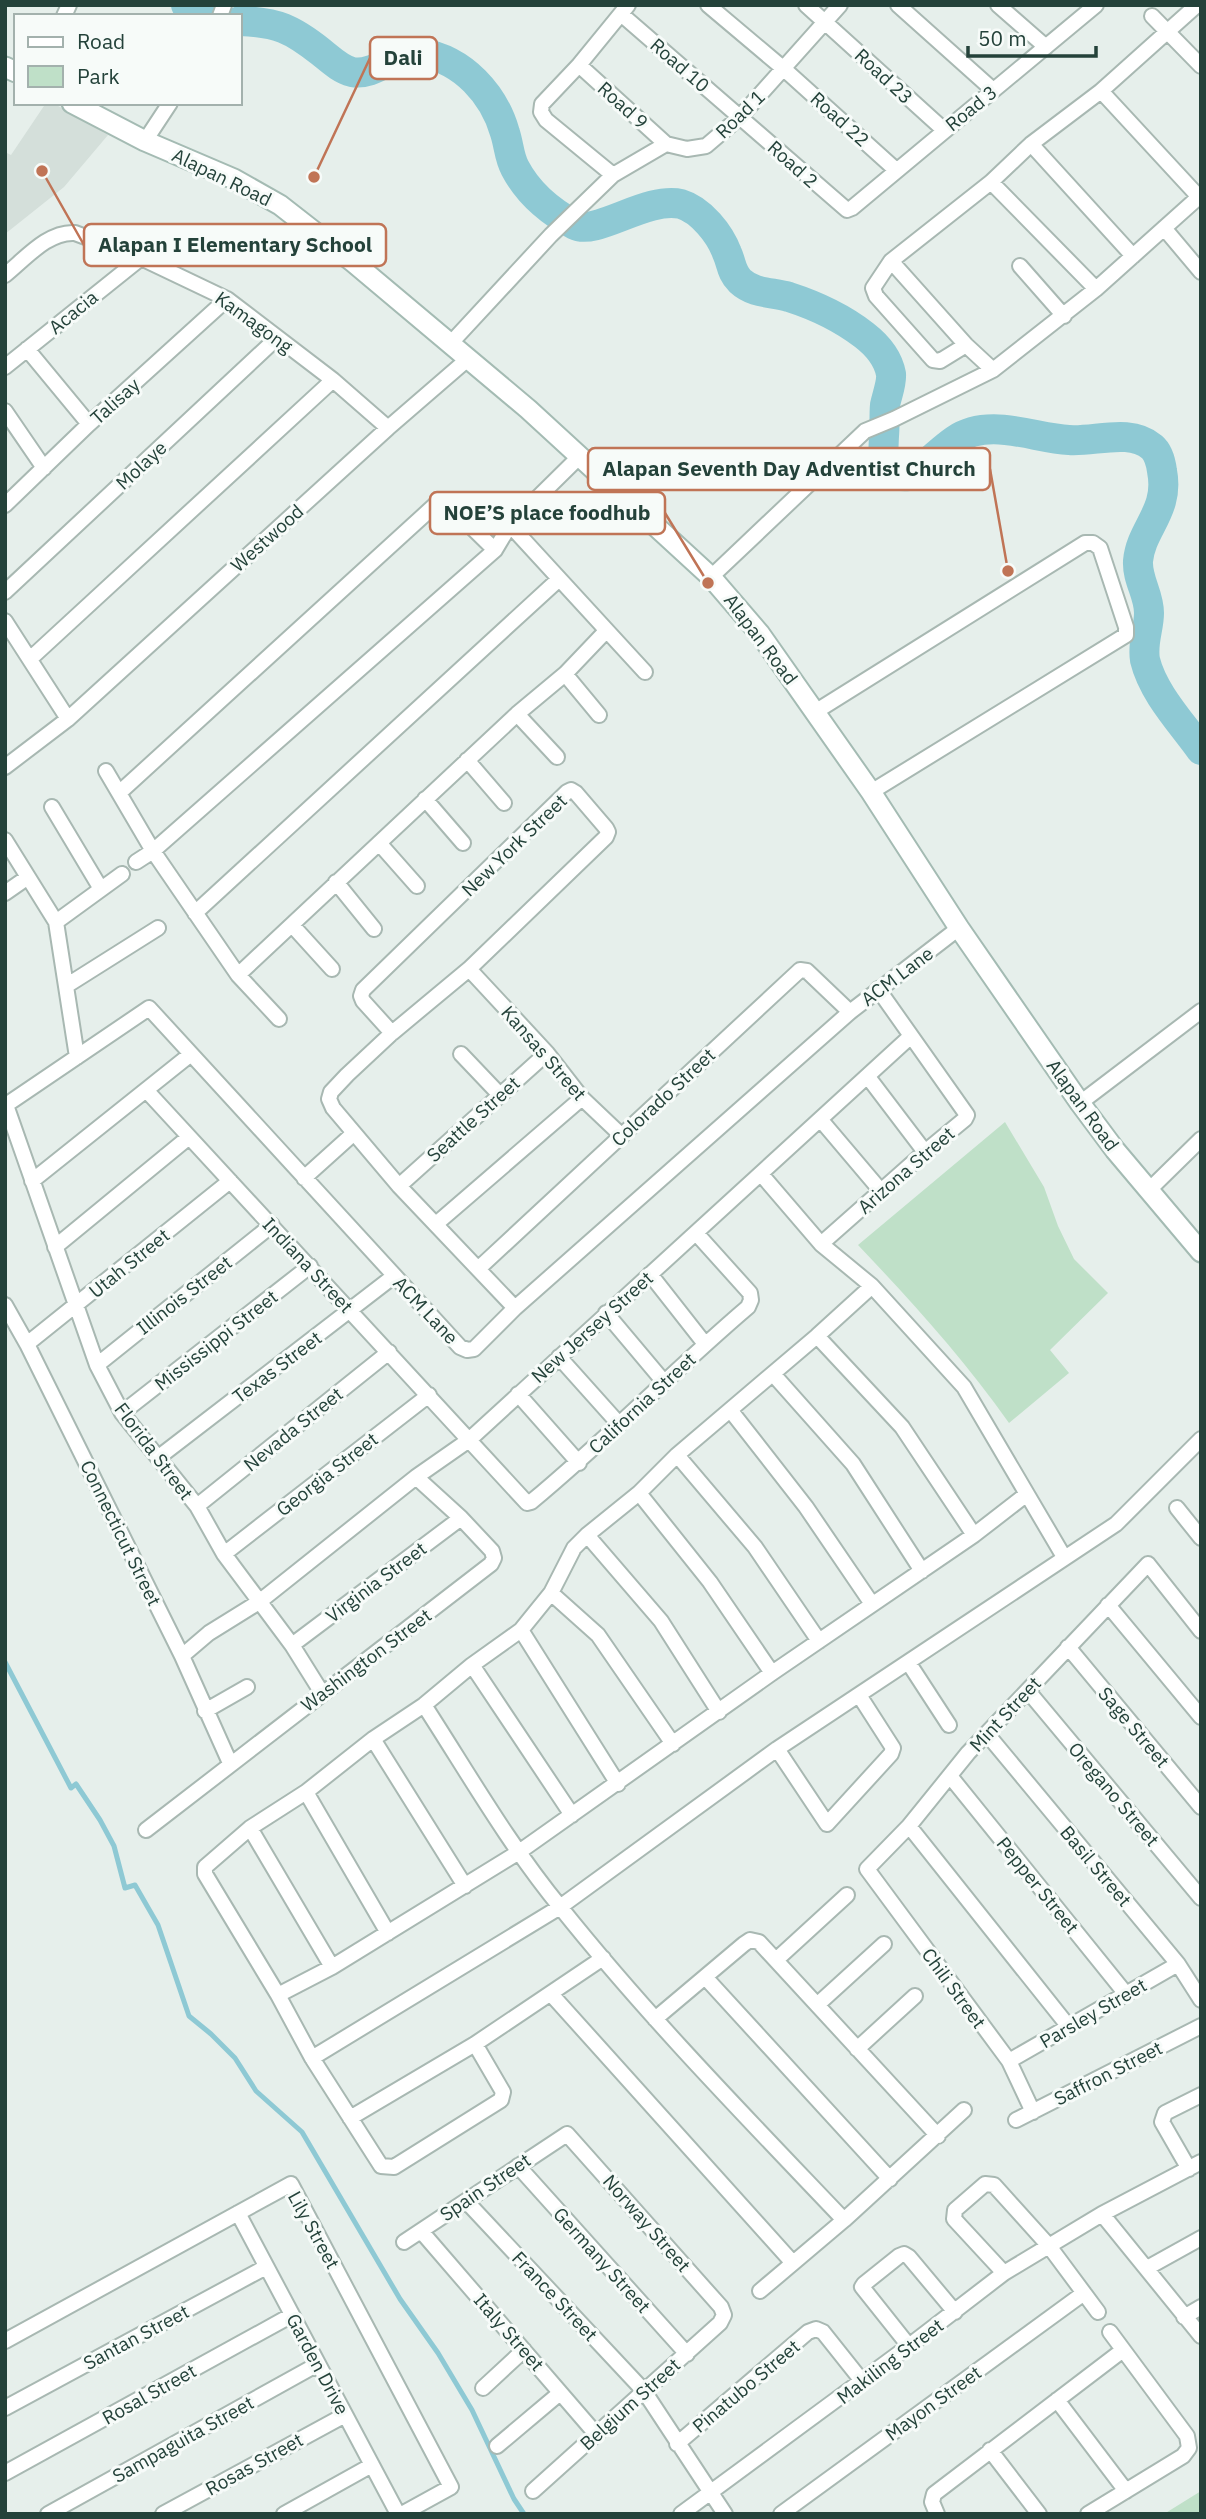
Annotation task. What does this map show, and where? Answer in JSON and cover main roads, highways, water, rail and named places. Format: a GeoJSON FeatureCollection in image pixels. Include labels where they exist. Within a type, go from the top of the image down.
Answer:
{"type":"FeatureCollection","features":[{"type":"Feature","properties":{"kind":"waterway"},"geometry":{"type":"LineString","coordinates":[[186,5],[204,14]]}},
{"type":"Feature","properties":{"kind":"waterway"},"geometry":{"type":"LineString","coordinates":[[242,21],[283,28],[352,72],[370,71],[412,53],[422,53],[451,63],[475,81],[493,105],[505,133],[513,164],[526,186],[549,208],[575,225],[596,225],[653,205],[668,203],[681,204],[696,212],[720,238],[735,274],[745,285],[789,297],[829,313],[864,335],[881,352],[891,374],[885,405],[883,452],[885,465],[893,474],[909,476],[955,440],[982,430],[997,429],[1069,440],[1123,437],[1143,441],[1152,447],[1160,461],[1163,485],[1159,508],[1140,549],[1138,561],[1149,613],[1145,660],[1161,696],[1201,750]]}},
{"type":"Feature","properties":{"kind":"waterway"},"geometry":{"type":"LineString","coordinates":[[5,1662],[71,1788],[76,1784],[114,1846],[125,1888],[135,1885],[158,1925],[189,2016],[235,2058],[256,2091],[302,2132],[400,2299],[438,2353],[472,2410],[514,2499],[524,2514]]}},
{"type":"Feature","properties":{"kind":"place","name":"Alapan I Elementary School"},"geometry":{"type":"Point","coordinates":[42,171]}},
{"type":"Feature","properties":{"kind":"place","name":"Dali"},"geometry":{"type":"Point","coordinates":[314,177]}},
{"type":"Feature","properties":{"kind":"place","name":"Alapan Seventh Day Adventist Church"},"geometry":{"type":"Point","coordinates":[1008,571]}},
{"type":"Feature","properties":{"kind":"place","name":"NOE’S place foodhub"},"geometry":{"type":"Point","coordinates":[708,583]}}]}
